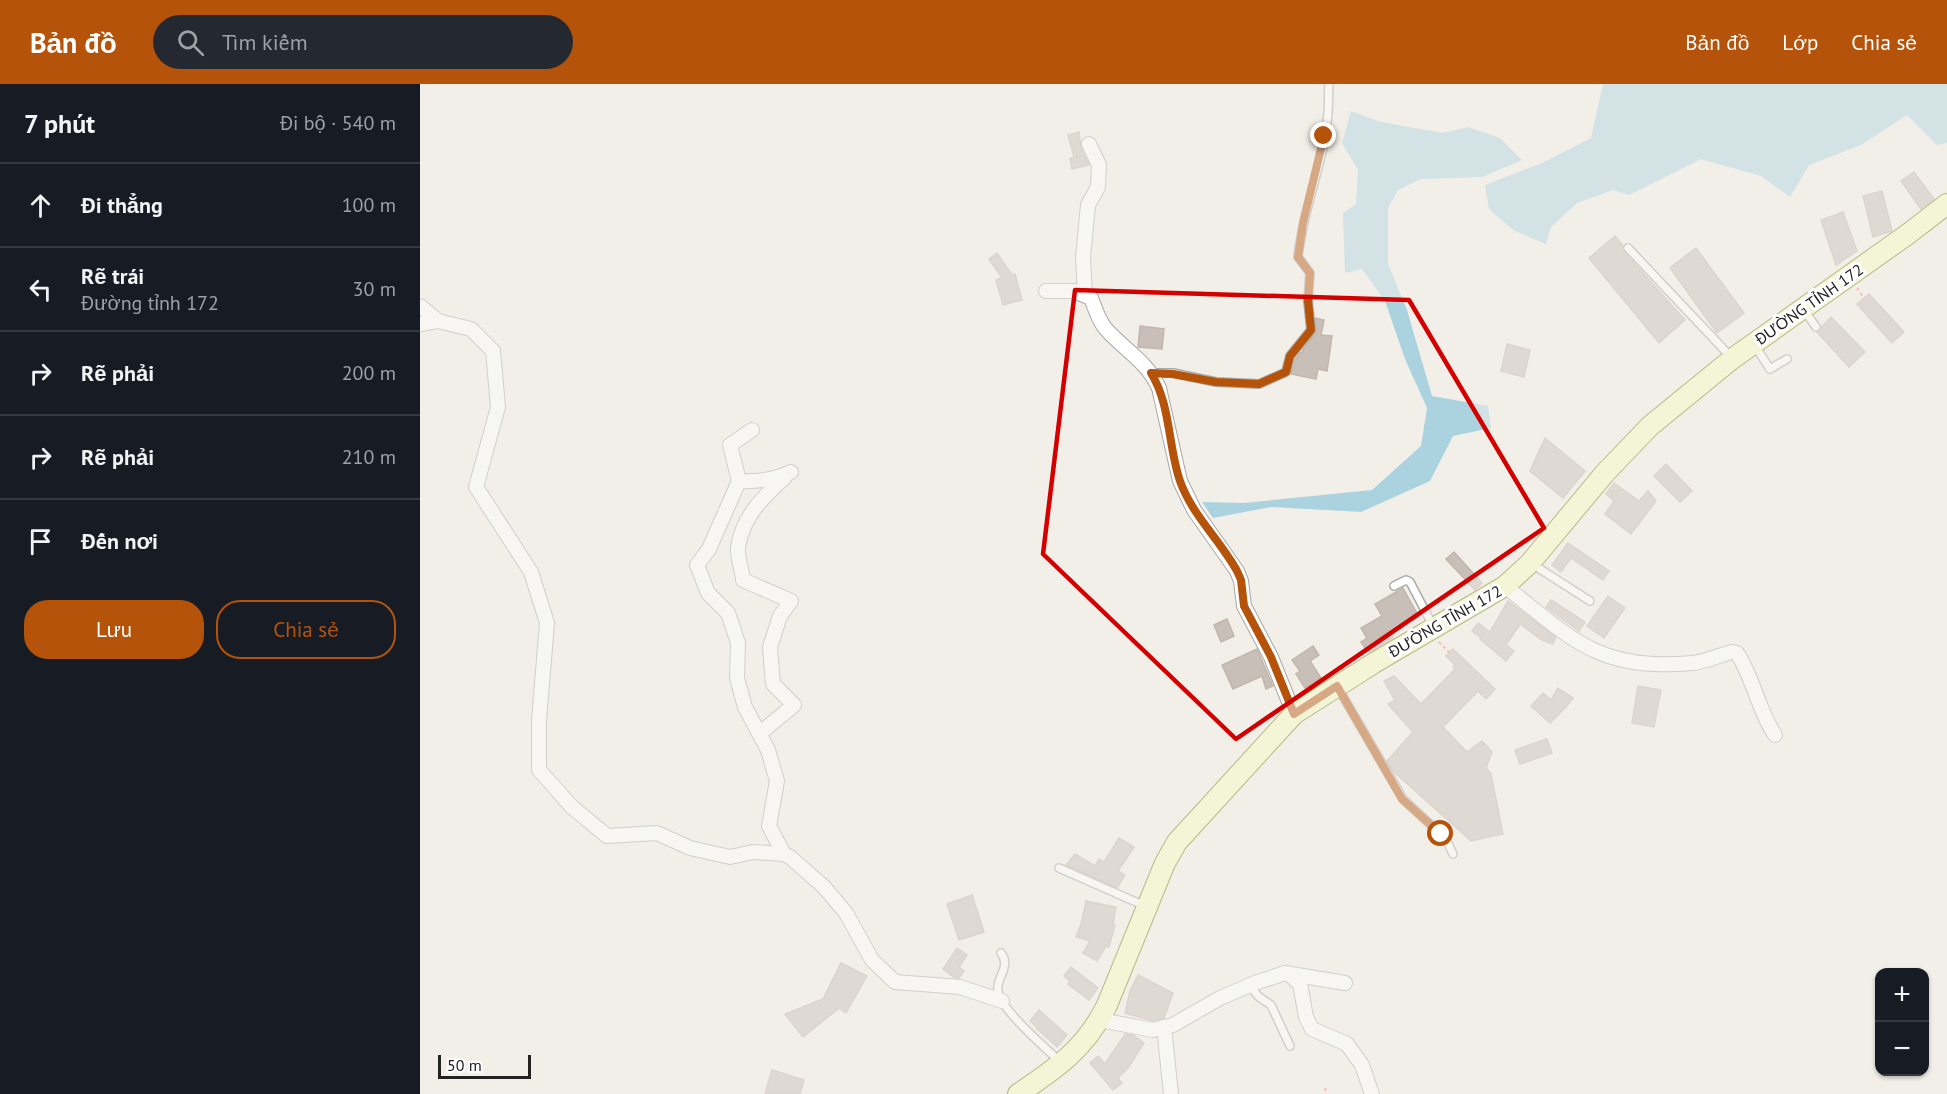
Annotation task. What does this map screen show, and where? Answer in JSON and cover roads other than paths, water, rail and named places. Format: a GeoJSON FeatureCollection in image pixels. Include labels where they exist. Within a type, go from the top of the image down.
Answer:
{"type":"FeatureCollection","features":[{"type":"Feature","properties":{"kind":"main road","name":"ĐƯỜNG TỈNH 172"},"geometry":{"type":"LineString","coordinates":[[1018,1094],[1062,1064],[1077,1050],[1100,1020],[1165,863],[1177,842],[1294,714],[1505,586],[1530,563],[1628,448],[1650,426],[1732,359],[1947,204]]}},
{"type":"Feature","properties":{"kind":"street"},"geometry":{"type":"LineString","coordinates":[[1085,294],[1083,256],[1088,205],[1098,187],[1099,165],[1089,144]]}},
{"type":"Feature","properties":{"kind":"street"},"geometry":{"type":"LineString","coordinates":[[1046,291],[1074,291],[1091,298],[1105,328],[1151,373],[1159,388],[1180,481],[1194,510],[1237,571],[1241,580],[1244,606],[1275,664],[1294,714]]}},
{"type":"Feature","properties":{"kind":"street"},"geometry":{"type":"LineString","coordinates":[[420,306],[438,321]]}},
{"type":"Feature","properties":{"kind":"street"},"geometry":{"type":"LineString","coordinates":[[420,324],[438,321],[471,329],[492,351],[498,407],[476,488],[531,572],[548,623],[538,720],[539,770],[572,807],[607,836],[657,833],[690,848],[730,857],[753,852],[784,854],[824,887],[839,904],[857,931],[872,960],[895,982],[960,987],[1002,1001]]}},
{"type":"Feature","properties":{"kind":"street"},"geometry":{"type":"LineString","coordinates":[[752,430],[730,445],[739,481],[709,549],[697,565],[708,592],[728,613],[738,643],[737,678],[745,707],[768,750],[777,781],[769,826],[784,854]]}},
{"type":"Feature","properties":{"kind":"street"},"geometry":{"type":"LineString","coordinates":[[739,481],[756,482],[781,477],[791,472],[749,514],[738,548],[744,580],[791,602],[780,616],[770,647],[773,684],[794,705],[759,734]]}},
{"type":"Feature","properties":{"kind":"street"},"geometry":{"type":"LineString","coordinates":[[1505,586],[1566,635],[1610,658],[1625,662],[1693,663],[1732,652],[1737,653],[1765,720],[1775,735]]}},
{"type":"Feature","properties":{"kind":"street"},"geometry":{"type":"LineString","coordinates":[[1100,1020],[1153,1030],[1173,1025],[1220,998],[1276,975],[1289,974],[1345,983]]}},
{"type":"Feature","properties":{"kind":"street"},"geometry":{"type":"LineString","coordinates":[[1289,974],[1300,984],[1306,1017],[1312,1029],[1347,1044],[1362,1065],[1372,1094]]}},
{"type":"Feature","properties":{"kind":"street"},"geometry":{"type":"LineString","coordinates":[[1164,1027],[1171,1094]]}},
{"type":"Feature","properties":{"kind":"lane"},"geometry":{"type":"LineString","coordinates":[[1151,373],[1173,374],[1216,382],[1259,384],[1286,372],[1290,356],[1311,330],[1308,301],[1310,273],[1298,257],[1303,223],[1328,113],[1329,84]]}},
{"type":"Feature","properties":{"kind":"lane"},"geometry":{"type":"LineString","coordinates":[[1628,249],[1732,359]]}},
{"type":"Feature","properties":{"kind":"lane"},"geometry":{"type":"LineString","coordinates":[[1803,308],[1816,327]]}},
{"type":"Feature","properties":{"kind":"lane"},"geometry":{"type":"LineString","coordinates":[[1754,344],[1770,369],[1787,359]]}},
{"type":"Feature","properties":{"kind":"lane"},"geometry":{"type":"LineString","coordinates":[[1530,563],[1590,601]]}},
{"type":"Feature","properties":{"kind":"lane"},"geometry":{"type":"LineString","coordinates":[[1394,586],[1406,580],[1410,582],[1434,628]]}},
{"type":"Feature","properties":{"kind":"lane"},"geometry":{"type":"LineString","coordinates":[[1337,686],[1402,799],[1446,839],[1453,854]]}},
{"type":"Feature","properties":{"kind":"lane"},"geometry":{"type":"LineString","coordinates":[[1059,868],[1147,908]]}},
{"type":"Feature","properties":{"kind":"lane"},"geometry":{"type":"LineString","coordinates":[[1001,953],[1005,958],[998,986],[1002,1001],[1026,1029],[1062,1064]]}},
{"type":"Feature","properties":{"kind":"lane"},"geometry":{"type":"LineString","coordinates":[[1249,985],[1259,997],[1271,1005],[1290,1046]]}},
{"type":"Feature","properties":{"kind":"water"},"geometry":{"type":"Polygon","coordinates":[[[1603,84],[1947,84],[1947,143],[1937,145],[1907,115],[1861,145],[1809,165],[1790,197],[1761,176],[1701,159],[1629,195],[1613,190],[1577,203],[1551,227],[1546,244],[1513,230],[1489,209],[1485,185],[1540,164],[1591,138],[1603,84]]]}},
{"type":"Feature","properties":{"kind":"water"},"geometry":{"type":"Polygon","coordinates":[[[1351,111],[1381,122],[1443,133],[1468,127],[1500,138],[1522,160],[1482,177],[1421,179],[1398,190],[1388,208],[1388,264],[1407,310],[1432,396],[1488,406],[1491,428],[1453,436],[1430,481],[1361,512],[1271,507],[1213,518],[1202,502],[1244,503],[1372,490],[1421,446],[1427,408],[1405,359],[1385,301],[1362,269],[1345,273],[1343,213],[1356,204],[1358,170],[1342,143],[1351,111]]]}}]}
